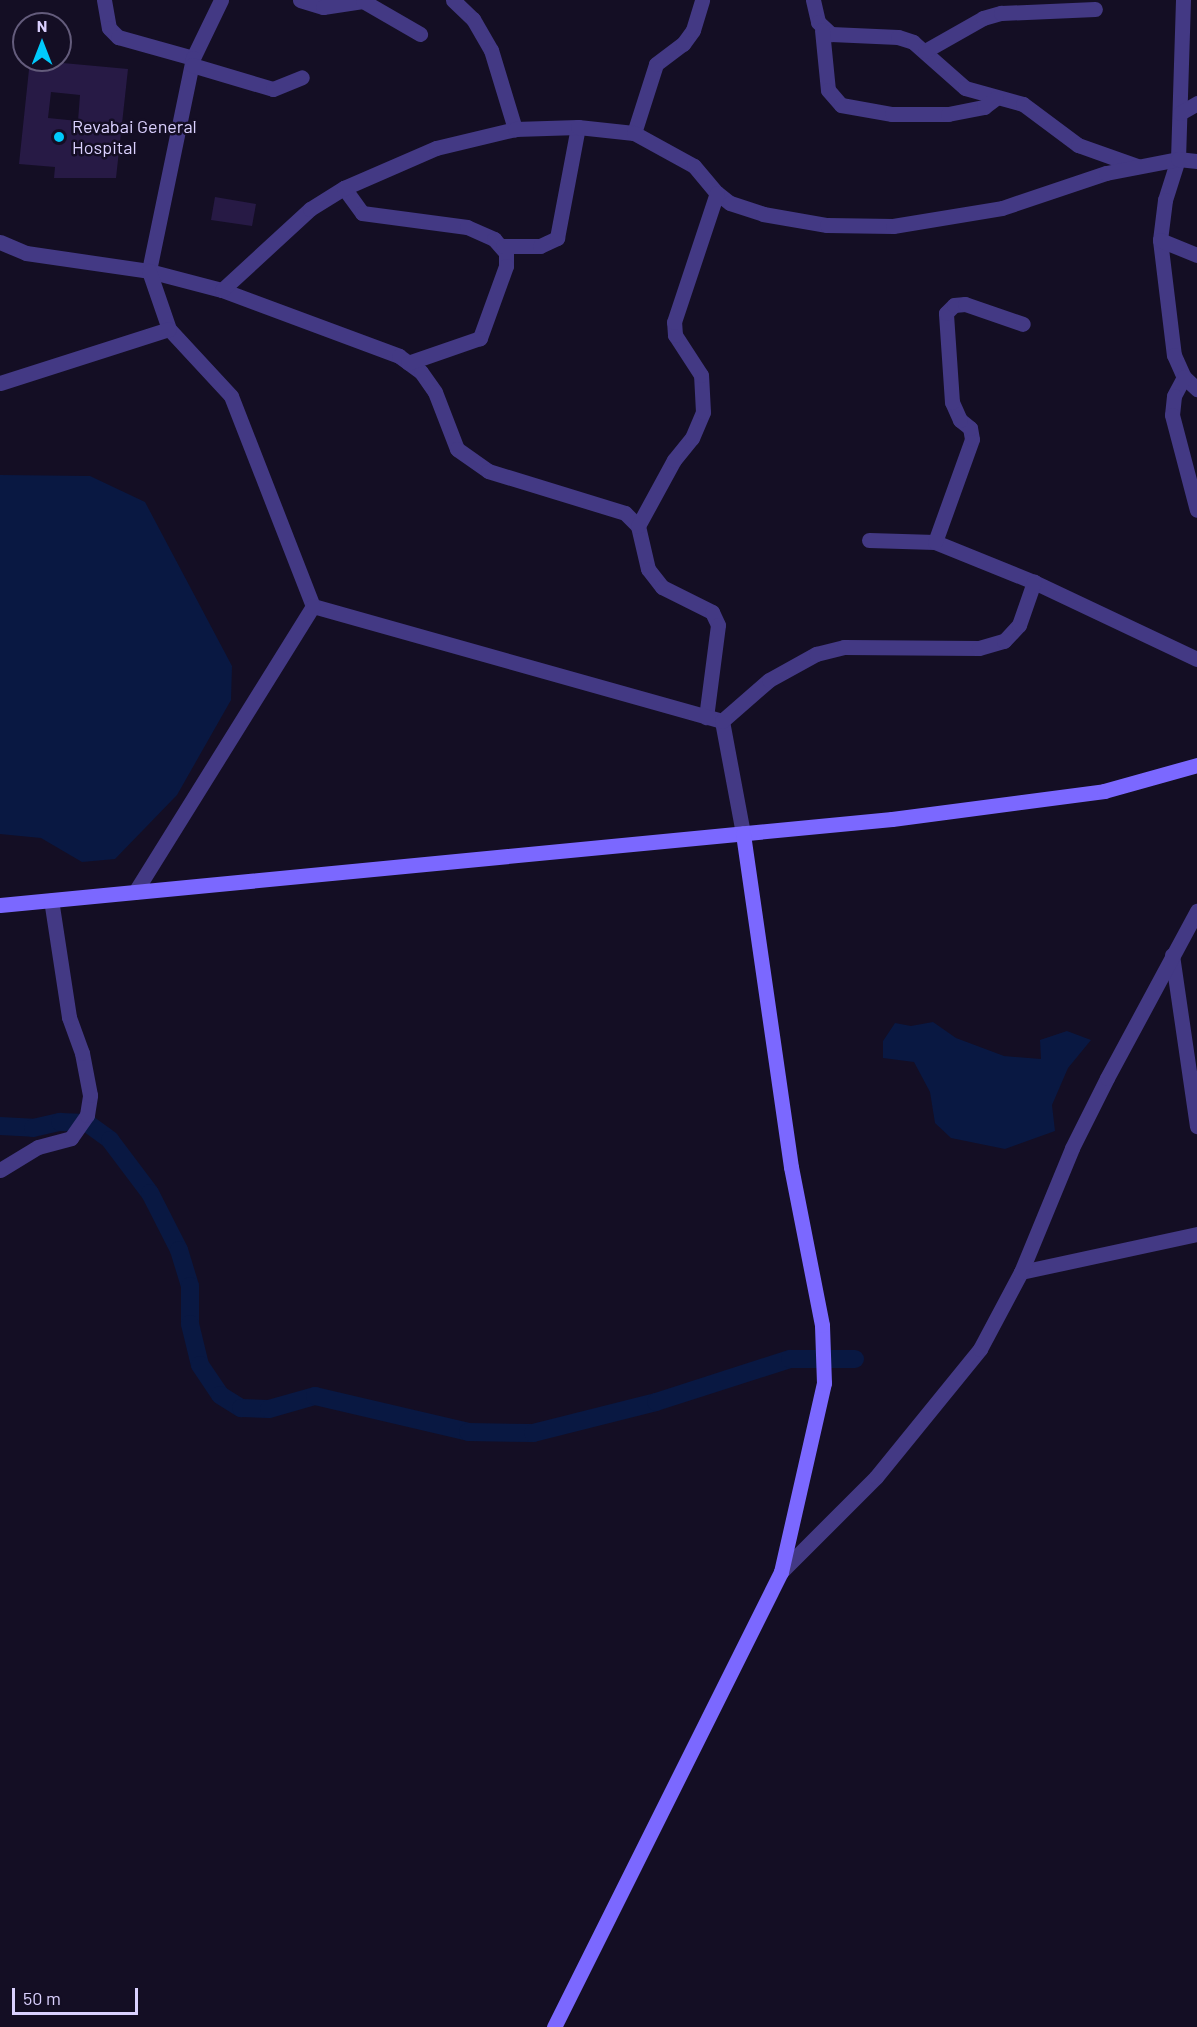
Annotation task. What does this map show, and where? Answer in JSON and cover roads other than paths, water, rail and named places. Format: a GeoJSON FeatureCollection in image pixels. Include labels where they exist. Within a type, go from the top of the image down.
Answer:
{"type":"FeatureCollection","features":[{"type":"Feature","properties":{"kind":"main road"},"geometry":{"type":"LineString","coordinates":[[0,905],[892,819],[1104,791],[1197,765]]}},
{"type":"Feature","properties":{"kind":"main road"},"geometry":{"type":"LineString","coordinates":[[554,2027],[781,1572],[824,1383],[822,1324],[791,1167],[743,833]]}},
{"type":"Feature","properties":{"kind":"street"},"geometry":{"type":"LineString","coordinates":[[104,0],[105,18],[118,37],[273,89],[302,77]]}},
{"type":"Feature","properties":{"kind":"street"},"geometry":{"type":"LineString","coordinates":[[221,0],[193,62],[149,271],[169,329],[231,396],[313,606]]}},
{"type":"Feature","properties":{"kind":"street"},"geometry":{"type":"LineString","coordinates":[[300,0],[322,7],[363,1],[420,34]]}},
{"type":"Feature","properties":{"kind":"street"},"geometry":{"type":"LineString","coordinates":[[453,0],[472,19],[491,50],[515,129]]}},
{"type":"Feature","properties":{"kind":"street"},"geometry":{"type":"LineString","coordinates":[[634,133],[656,64],[688,37],[702,0]]}},
{"type":"Feature","properties":{"kind":"street"},"geometry":{"type":"LineString","coordinates":[[813,0],[822,30],[828,90],[841,105],[892,114],[948,114],[984,106],[996,98]]}},
{"type":"Feature","properties":{"kind":"street"},"geometry":{"type":"LineString","coordinates":[[1183,0],[1178,159],[1165,200],[1160,240],[1168,331],[1184,377],[1197,389]]}},
{"type":"Feature","properties":{"kind":"street"},"geometry":{"type":"LineString","coordinates":[[925,51],[983,18],[1041,5],[1095,9]]}},
{"type":"Feature","properties":{"kind":"street"},"geometry":{"type":"LineString","coordinates":[[822,30],[831,34],[898,37],[925,51],[965,88],[1031,108],[1078,145],[1139,166]]}},
{"type":"Feature","properties":{"kind":"street"},"geometry":{"type":"LineString","coordinates":[[1180,113],[1197,103]]}},
{"type":"Feature","properties":{"kind":"street"},"geometry":{"type":"LineString","coordinates":[[344,188],[362,213],[467,227],[503,246],[540,246],[557,238],[578,127]]}},
{"type":"Feature","properties":{"kind":"street"},"geometry":{"type":"LineString","coordinates":[[222,290],[310,209],[344,188],[436,148],[515,129],[578,127],[634,133],[694,166],[717,193],[730,203],[763,214],[827,225],[893,226],[1002,208],[1106,173],[1178,159],[1197,161]]}},
{"type":"Feature","properties":{"kind":"street"},"geometry":{"type":"LineString","coordinates":[[638,526],[674,460],[692,438],[703,412],[701,375],[675,335],[674,322],[717,193]]}},
{"type":"Feature","properties":{"kind":"street"},"geometry":{"type":"LineString","coordinates":[[1160,240],[1197,255]]}},
{"type":"Feature","properties":{"kind":"street"},"geometry":{"type":"LineString","coordinates":[[0,242],[26,253],[149,271],[222,290],[371,344],[408,363],[421,372],[435,392],[457,448],[488,471],[625,513],[638,526],[648,569],[662,587],[712,612],[718,625],[706,717]]}},
{"type":"Feature","properties":{"kind":"street"},"geometry":{"type":"LineString","coordinates":[[408,363],[480,338],[506,266],[503,246]]}},
{"type":"Feature","properties":{"kind":"street"},"geometry":{"type":"LineString","coordinates":[[935,542],[972,438],[970,428],[960,420],[952,402],[946,313],[954,305],[965,304],[1023,324]]}},
{"type":"Feature","properties":{"kind":"street"},"geometry":{"type":"LineString","coordinates":[[0,383],[169,329]]}},
{"type":"Feature","properties":{"kind":"street"},"geometry":{"type":"LineString","coordinates":[[1184,377],[1174,396],[1172,415],[1197,510]]}},
{"type":"Feature","properties":{"kind":"street"},"geometry":{"type":"LineString","coordinates":[[869,540],[935,542],[1034,582],[1197,659]]}},
{"type":"Feature","properties":{"kind":"street"},"geometry":{"type":"LineString","coordinates":[[723,721],[769,680],[816,654],[844,647],[979,648],[1004,640],[1018,625],[1034,582]]}},
{"type":"Feature","properties":{"kind":"street"},"geometry":{"type":"LineString","coordinates":[[313,606],[723,721]]}},
{"type":"Feature","properties":{"kind":"street"},"geometry":{"type":"LineString","coordinates":[[135,892],[313,606]]}},
{"type":"Feature","properties":{"kind":"street"},"geometry":{"type":"LineString","coordinates":[[723,721],[743,833]]}},
{"type":"Feature","properties":{"kind":"street"},"geometry":{"type":"LineString","coordinates":[[0,1170],[38,1147],[71,1138],[79,1131],[87,1115],[90,1095],[82,1053],[69,1017],[51,900]]}},
{"type":"Feature","properties":{"kind":"street"},"geometry":{"type":"LineString","coordinates":[[781,1572],[876,1477],[980,1349],[1021,1272],[1072,1148],[1197,911]]}},
{"type":"Feature","properties":{"kind":"street"},"geometry":{"type":"LineString","coordinates":[[1172,955],[1197,1126]]}},
{"type":"Feature","properties":{"kind":"street"},"geometry":{"type":"LineString","coordinates":[[1021,1272],[1197,1234]]}},
{"type":"Feature","properties":{"kind":"water"},"geometry":{"type":"Polygon","coordinates":[[[0,475],[90,476],[145,502],[232,666],[231,700],[177,795],[115,859],[82,862],[41,838],[0,834],[0,475]]]}},
{"type":"Feature","properties":{"kind":"water"},"geometry":{"type":"Polygon","coordinates":[[[933,1022],[956,1038],[1004,1056],[1041,1059],[1040,1040],[1067,1031],[1091,1040],[1068,1068],[1052,1105],[1055,1131],[1005,1149],[951,1138],[935,1123],[930,1092],[914,1062],[883,1058],[883,1041],[895,1023],[911,1026],[933,1022]]]}},
{"type":"Feature","properties":{"kind":"waterway"},"geometry":{"type":"LineString","coordinates":[[0,1126],[33,1128],[60,1122],[87,1123],[110,1140],[150,1193],[179,1250],[190,1286],[190,1324],[200,1365],[220,1395],[241,1408],[269,1409],[315,1396],[468,1432],[533,1433],[656,1402],[790,1359],[855,1359]]}},
{"type":"Feature","properties":{"kind":"place","name":"Revabai General Hospital"},"geometry":{"type":"Point","coordinates":[59,137]}}]}
